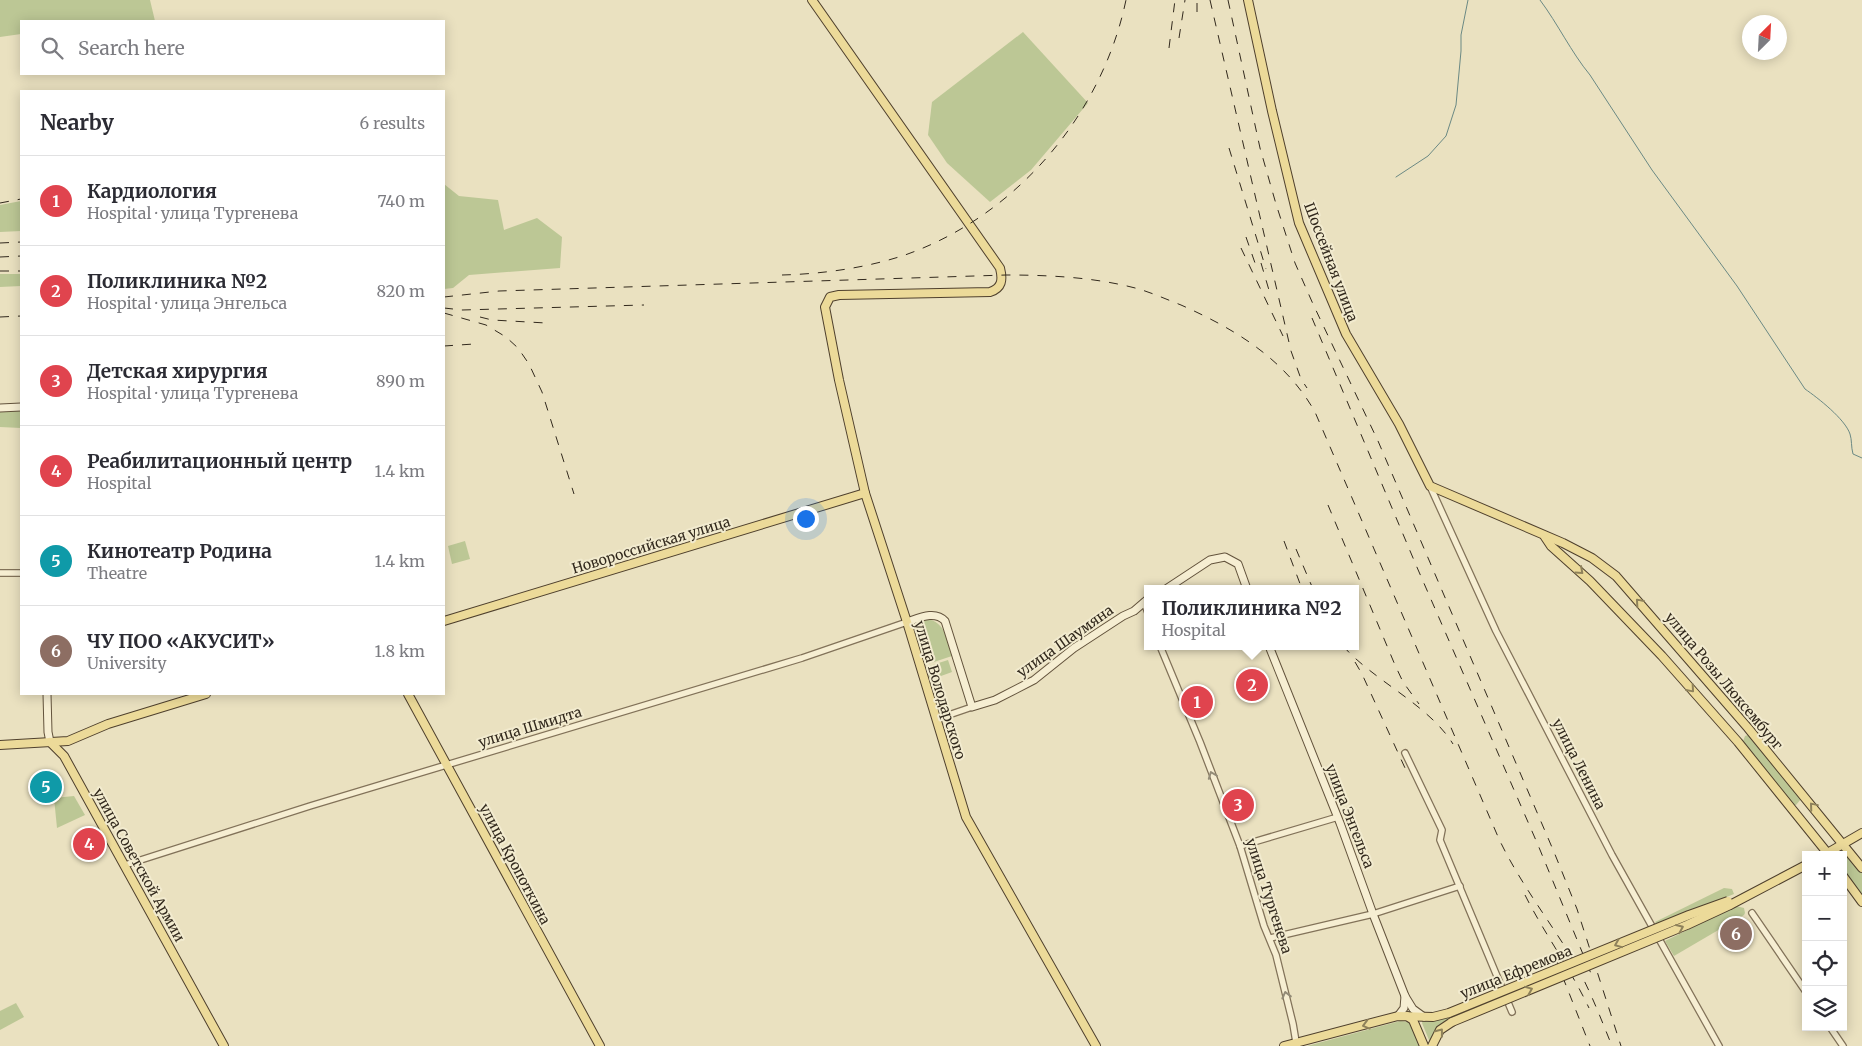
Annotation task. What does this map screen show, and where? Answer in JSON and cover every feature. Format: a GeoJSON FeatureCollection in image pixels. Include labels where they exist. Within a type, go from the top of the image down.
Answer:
{"type":"FeatureCollection","features":[{"type":"Feature","properties":{"kind":"main road","name":"улица Володарского"},"geometry":{"type":"LineString","coordinates":[[812,0],[1000,268],[1001,284],[990,292],[834,295],[826,303],[826,315],[865,493],[907,622],[966,817],[1096,1046]]}},
{"type":"Feature","properties":{"kind":"main road","name":"Шоссейная улица"},"geometry":{"type":"LineString","coordinates":[[1248,0],[1272,112],[1300,223],[1346,334],[1399,424],[1430,486]]}},
{"type":"Feature","properties":{"kind":"main road"},"geometry":{"type":"LineString","coordinates":[[0,408],[20,408]]}},
{"type":"Feature","properties":{"kind":"main road","name":"улица Розы Люксембург"},"geometry":{"type":"LineString","coordinates":[[1430,486],[1545,537],[1563,543],[1592,558],[1616,576],[1748,728],[1862,868]]}},
{"type":"Feature","properties":{"kind":"main road","name":"Новороссийская улица"},"geometry":{"type":"LineString","coordinates":[[445,622],[865,493]]}},
{"type":"Feature","properties":{"kind":"main road","name":"улица Розы Люксембург"},"geometry":{"type":"LineString","coordinates":[[1545,537],[1551,546],[1590,581],[1662,656],[1738,742],[1824,851]]}},
{"type":"Feature","properties":{"kind":"main road"},"geometry":{"type":"LineString","coordinates":[[1172,585],[1210,560],[1225,557],[1238,564],[1246,585]]}},
{"type":"Feature","properties":{"kind":"main road","name":"улица Шаумяна"},"geometry":{"type":"LineString","coordinates":[[972,708],[995,700],[1034,680],[1074,648],[1123,616],[1134,611],[1144,602]]}},
{"type":"Feature","properties":{"kind":"main road","name":"улица Шмидта"},"geometry":{"type":"LineString","coordinates":[[907,622],[928,616],[942,618]]}},
{"type":"Feature","properties":{"kind":"main road","name":"улица Володарского"},"geometry":{"type":"LineString","coordinates":[[942,618],[949,632],[972,708]]}},
{"type":"Feature","properties":{"kind":"main road","name":"улица Энгельса"},"geometry":{"type":"LineString","coordinates":[[1271,650],[1338,817],[1405,996],[1413,1009],[1424,1017]]}},
{"type":"Feature","properties":{"kind":"main road"},"geometry":{"type":"LineString","coordinates":[[47,695],[50,742]]}},
{"type":"Feature","properties":{"kind":"main road"},"geometry":{"type":"LineString","coordinates":[[0,745],[68,741],[108,724],[203,695]]}},
{"type":"Feature","properties":{"kind":"main road","name":"улица Кропоткина"},"geometry":{"type":"LineString","coordinates":[[409,695],[600,1046]]}},
{"type":"Feature","properties":{"kind":"main road","name":"улица Советской Армии"},"geometry":{"type":"LineString","coordinates":[[50,742],[64,756],[224,1046]]}},
{"type":"Feature","properties":{"kind":"main road"},"geometry":{"type":"LineString","coordinates":[[1831,851],[1862,832]]}},
{"type":"Feature","properties":{"kind":"main road","name":"улица Ефремова"},"geometry":{"type":"LineString","coordinates":[[1432,1046],[1440,1030],[1452,1022],[1752,894],[1802,867]]}},
{"type":"Feature","properties":{"kind":"main road"},"geometry":{"type":"LineString","coordinates":[[1847,881],[1862,902]]}},
{"type":"Feature","properties":{"kind":"main road","name":"улица Ефремова"},"geometry":{"type":"LineString","coordinates":[[1284,1046],[1399,1016],[1437,1017],[1689,915],[1729,903]]}},
{"type":"Feature","properties":{"kind":"main road"},"geometry":{"type":"LineString","coordinates":[[1399,1016],[1404,1008],[1405,996]]}},
{"type":"Feature","properties":{"kind":"main road"},"geometry":{"type":"LineString","coordinates":[[1399,1016],[1407,1016],[1413,1020],[1424,1046]]}},
{"type":"Feature","properties":{"kind":"street","name":"улица Ленина"},"geometry":{"type":"LineString","coordinates":[[1430,486],[1500,640],[1612,855],[1719,1046]]}},
{"type":"Feature","properties":{"kind":"street"},"geometry":{"type":"LineString","coordinates":[[0,573],[20,573]]}},
{"type":"Feature","properties":{"kind":"street","name":"улица Шмидта"},"geometry":{"type":"LineString","coordinates":[[125,866],[310,806],[802,658],[907,622]]}},
{"type":"Feature","properties":{"kind":"street","name":"улица Тургенева"},"geometry":{"type":"LineString","coordinates":[[1162,650],[1240,846],[1276,956],[1297,1044]]}},
{"type":"Feature","properties":{"kind":"street","name":"улица Шаумяна"},"geometry":{"type":"LineString","coordinates":[[937,719],[972,708]]}},
{"type":"Feature","properties":{"kind":"street"},"geometry":{"type":"LineString","coordinates":[[1405,753],[1442,830],[1440,840],[1512,1012]]}},
{"type":"Feature","properties":{"kind":"street"},"geometry":{"type":"LineString","coordinates":[[1240,846],[1338,817]]}},
{"type":"Feature","properties":{"kind":"street"},"geometry":{"type":"LineString","coordinates":[[1270,938],[1373,914],[1460,886]]}},
{"type":"Feature","properties":{"kind":"street"},"geometry":{"type":"LineString","coordinates":[[1752,913],[1802,986]]}},
{"type":"Feature","properties":{"kind":"street"},"geometry":{"type":"LineString","coordinates":[[1833,1031],[1843,1046]]}},
{"type":"Feature","properties":{"kind":"green space"},"geometry":{"type":"Polygon","coordinates":[[[0,0],[150,0],[155,20],[20,20],[20,34],[0,37],[0,0]]]}},
{"type":"Feature","properties":{"kind":"green space"},"geometry":{"type":"Polygon","coordinates":[[[1023,32],[1088,103],[1031,170],[990,202],[947,163],[928,135],[932,102],[1023,32]]]}},
{"type":"Feature","properties":{"kind":"green space"},"geometry":{"type":"Polygon","coordinates":[[[445,185],[459,196],[498,200],[504,230],[537,218],[562,237],[560,268],[469,275],[453,288],[445,289],[445,185]]]}},
{"type":"Feature","properties":{"kind":"green space"},"geometry":{"type":"Polygon","coordinates":[[[20,201],[20,231],[0,232],[0,205],[20,201]]]}},
{"type":"Feature","properties":{"kind":"green space"},"geometry":{"type":"Polygon","coordinates":[[[0,274],[20,274],[20,286],[0,287],[0,274]]]}},
{"type":"Feature","properties":{"kind":"green space"},"geometry":{"type":"Polygon","coordinates":[[[0,411],[20,411],[20,428],[0,427],[0,411]]]}},
{"type":"Feature","properties":{"kind":"green space"},"geometry":{"type":"Polygon","coordinates":[[[465,541],[470,559],[452,564],[448,546],[465,541]]]}},
{"type":"Feature","properties":{"kind":"green space"},"geometry":{"type":"Polygon","coordinates":[[[927,619],[942,628],[952,656],[925,665],[912,624],[927,619]]]}},
{"type":"Feature","properties":{"kind":"green space"},"geometry":{"type":"Polygon","coordinates":[[[948,660],[952,672],[930,680],[926,667],[948,660]]]}},
{"type":"Feature","properties":{"kind":"green space"},"geometry":{"type":"Polygon","coordinates":[[[1748,735],[1801,799],[1796,805],[1793,805],[1742,744],[1745,736],[1748,735]]]}},
{"type":"Feature","properties":{"kind":"green space"},"geometry":{"type":"Polygon","coordinates":[[[74,796],[85,815],[57,828],[54,798],[74,796]]]}},
{"type":"Feature","properties":{"kind":"green space"},"geometry":{"type":"Polygon","coordinates":[[[1847,853],[1862,873],[1862,899],[1847,878],[1847,853]]]}},
{"type":"Feature","properties":{"kind":"green space"},"geometry":{"type":"Polygon","coordinates":[[[1724,888],[1732,889],[1734,894],[1657,925],[1655,922],[1724,888]]]}},
{"type":"Feature","properties":{"kind":"green space"},"geometry":{"type":"Polygon","coordinates":[[[1736,906],[1744,908],[1744,915],[1674,956],[1665,941],[1736,906]]]}},
{"type":"Feature","properties":{"kind":"green space"},"geometry":{"type":"Polygon","coordinates":[[[1500,998],[1500,1000],[1442,1023],[1431,1040],[1429,1040],[1422,1023],[1423,1020],[1439,1020],[1500,998]]]}},
{"type":"Feature","properties":{"kind":"green space"},"geometry":{"type":"Polygon","coordinates":[[[16,1003],[24,1017],[0,1030],[0,1011],[16,1003]]]}},
{"type":"Feature","properties":{"kind":"green space"},"geometry":{"type":"Polygon","coordinates":[[[1400,1021],[1410,1022],[1422,1046],[1307,1046],[1400,1021]]]}},
{"type":"Feature","properties":{"kind":"waterway"},"geometry":{"type":"LineString","coordinates":[[1396,177],[1428,156],[1446,136],[1456,105],[1461,35],[1468,0]]}},
{"type":"Feature","properties":{"kind":"waterway"},"geometry":{"type":"LineString","coordinates":[[1540,0],[1652,170],[1737,286],[1805,389],[1824,403],[1843,422],[1850,434],[1853,454],[1862,458]]}},
{"type":"Feature","properties":{"kind":"railway"},"geometry":{"type":"LineString","coordinates":[[782,275],[844,270],[905,255],[945,238],[983,215],[1017,188],[1048,156],[1075,121],[1097,83],[1114,42],[1126,0]]}},
{"type":"Feature","properties":{"kind":"railway"},"geometry":{"type":"LineString","coordinates":[[1169,48],[1175,0]]}},
{"type":"Feature","properties":{"kind":"railway"},"geometry":{"type":"LineString","coordinates":[[1179,38],[1185,0]]}},
{"type":"Feature","properties":{"kind":"railway"},"geometry":{"type":"LineString","coordinates":[[1197,0],[1197,12]]}},
{"type":"Feature","properties":{"kind":"railway"},"geometry":{"type":"LineString","coordinates":[[1210,0],[1291,351],[1301,379],[1307,388]]}},
{"type":"Feature","properties":{"kind":"railway"},"geometry":{"type":"LineString","coordinates":[[1228,0],[1260,148],[1295,263],[1378,441],[1554,852],[1577,909],[1621,1046]]}},
{"type":"Feature","properties":{"kind":"railway"},"geometry":{"type":"LineString","coordinates":[[1229,148],[1266,269]]}},
{"type":"Feature","properties":{"kind":"railway"},"geometry":{"type":"LineString","coordinates":[[0,203],[20,199]]}},
{"type":"Feature","properties":{"kind":"railway"},"geometry":{"type":"LineString","coordinates":[[1246,237],[1255,263]]}},
{"type":"Feature","properties":{"kind":"railway"},"geometry":{"type":"LineString","coordinates":[[0,243],[20,242]]}},
{"type":"Feature","properties":{"kind":"railway"},"geometry":{"type":"LineString","coordinates":[[1241,248],[1283,336]]}},
{"type":"Feature","properties":{"kind":"railway"},"geometry":{"type":"LineString","coordinates":[[0,257],[20,256]]}},
{"type":"Feature","properties":{"kind":"railway"},"geometry":{"type":"LineString","coordinates":[[1261,263],[1271,297]]}},
{"type":"Feature","properties":{"kind":"railway"},"geometry":{"type":"LineString","coordinates":[[0,271],[20,271]]}},
{"type":"Feature","properties":{"kind":"railway"},"geometry":{"type":"LineString","coordinates":[[445,297],[499,291],[1006,275],[1052,276],[1097,280],[1154,294],[1201,314],[1239,335],[1274,361],[1289,376],[1315,412],[1506,854],[1569,953],[1592,998],[1612,1046]]}},
{"type":"Feature","properties":{"kind":"railway"},"geometry":{"type":"LineString","coordinates":[[445,308],[462,310],[644,305]]}},
{"type":"Feature","properties":{"kind":"railway"},"geometry":{"type":"LineString","coordinates":[[445,313],[486,325],[506,337],[518,348],[529,364],[542,392],[574,494]]}},
{"type":"Feature","properties":{"kind":"railway"},"geometry":{"type":"LineString","coordinates":[[0,317],[20,316]]}},
{"type":"Feature","properties":{"kind":"railway"},"geometry":{"type":"LineString","coordinates":[[480,317],[492,320],[546,323]]}},
{"type":"Feature","properties":{"kind":"railway"},"geometry":{"type":"LineString","coordinates":[[1312,318],[1416,565],[1538,845],[1592,976]]}},
{"type":"Feature","properties":{"kind":"railway"},"geometry":{"type":"LineString","coordinates":[[445,346],[474,344]]}},
{"type":"Feature","properties":{"kind":"railway"},"geometry":{"type":"LineString","coordinates":[[1328,505],[1395,665],[1403,682],[1419,704]]}},
{"type":"Feature","properties":{"kind":"railway"},"geometry":{"type":"LineString","coordinates":[[1284,541],[1300,585]]}},
{"type":"Feature","properties":{"kind":"railway"},"geometry":{"type":"LineString","coordinates":[[1296,549],[1311,585]]}},
{"type":"Feature","properties":{"kind":"railway"},"geometry":{"type":"LineString","coordinates":[[1347,650],[1370,671],[1430,717],[1453,744]]}},
{"type":"Feature","properties":{"kind":"railway"},"geometry":{"type":"LineString","coordinates":[[1355,662],[1405,768]]}},
{"type":"Feature","properties":{"kind":"railway"},"geometry":{"type":"LineString","coordinates":[[1525,895],[1589,1008]]}},
{"type":"Feature","properties":{"kind":"railway"},"geometry":{"type":"LineString","coordinates":[[1556,960],[1590,1046]]}},
{"type":"Feature","properties":{"kind":"place","name":"Поликлиника №2"},"geometry":{"type":"Point","coordinates":[1252,685]}},
{"type":"Feature","properties":{"kind":"place","name":"Кардиология"},"geometry":{"type":"Point","coordinates":[1197,702]}},
{"type":"Feature","properties":{"kind":"place","name":"Кинотеатр Родина"},"geometry":{"type":"Point","coordinates":[46,787]}},
{"type":"Feature","properties":{"kind":"place","name":"Детская хирургия"},"geometry":{"type":"Point","coordinates":[1238,805]}},
{"type":"Feature","properties":{"kind":"place","name":"Реабилитационный центр"},"geometry":{"type":"Point","coordinates":[89,844]}},
{"type":"Feature","properties":{"kind":"place","name":"ЧУ ПОО «АКУСИТ»"},"geometry":{"type":"Point","coordinates":[1736,934]}}]}
